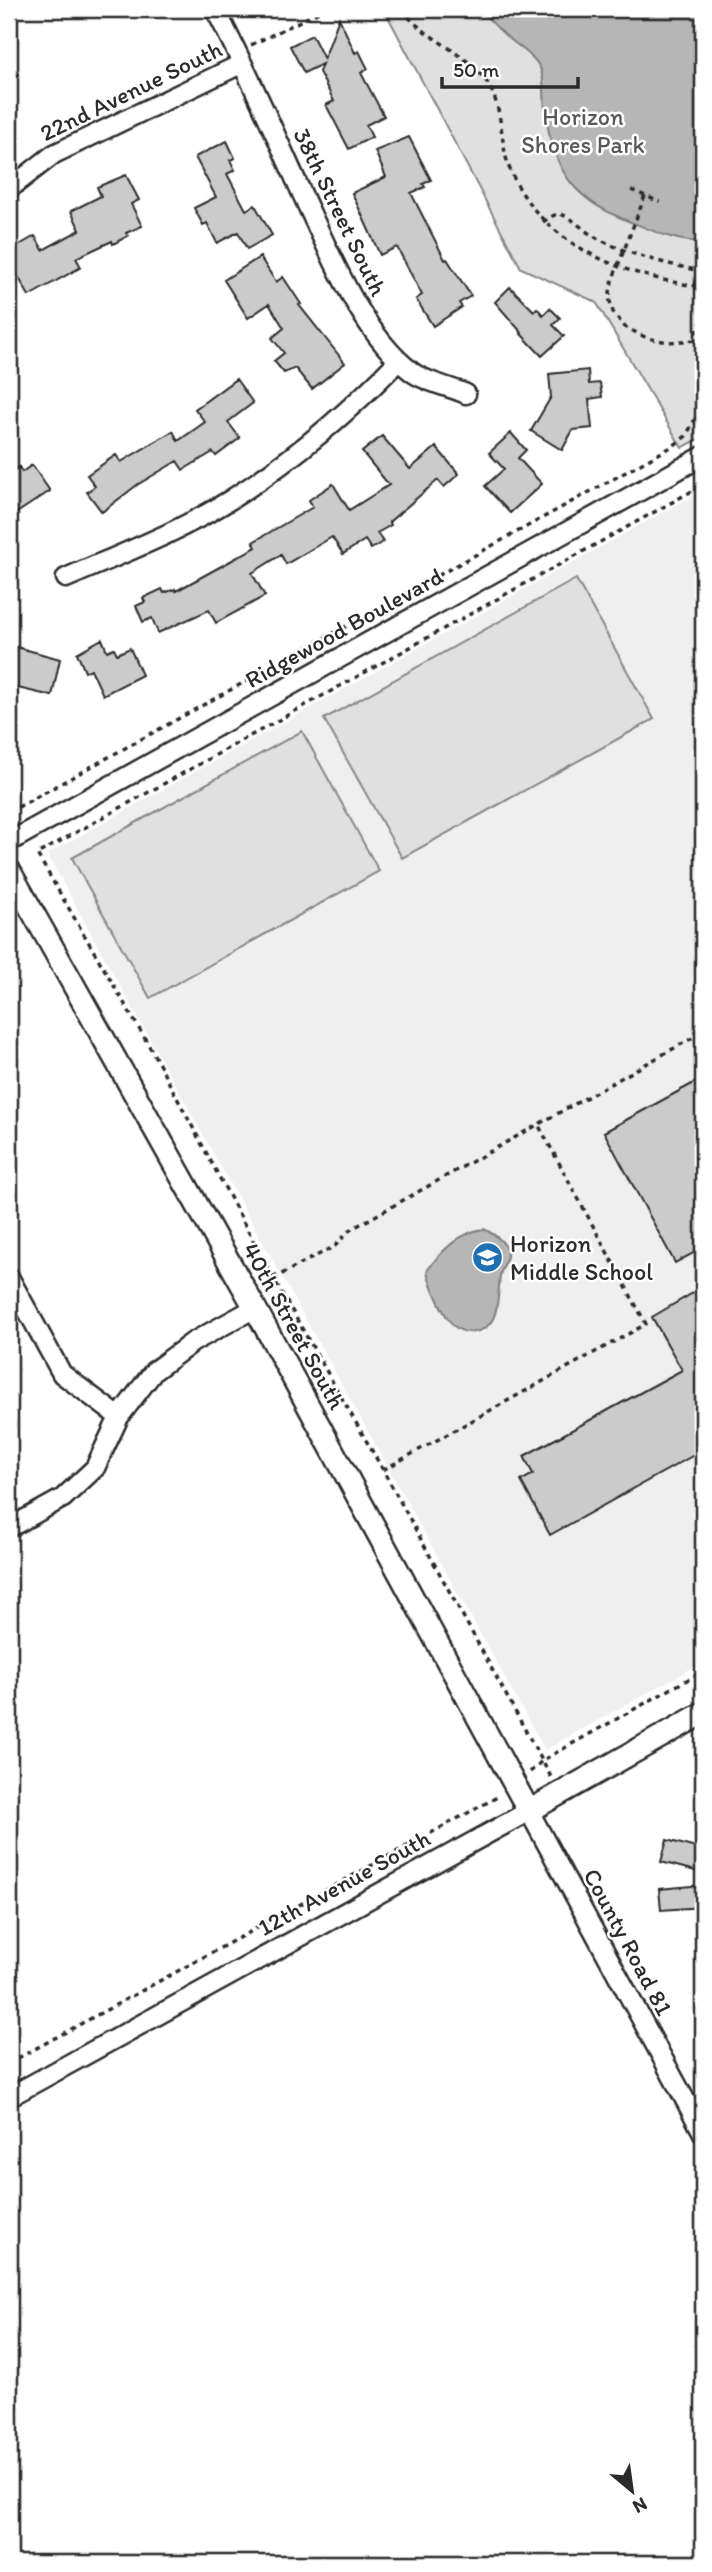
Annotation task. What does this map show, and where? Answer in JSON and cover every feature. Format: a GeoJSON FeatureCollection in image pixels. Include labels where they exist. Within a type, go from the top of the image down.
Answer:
{"type":"FeatureCollection","features":[{"type":"Feature","properties":{"kind":"street","name":"38th Street South"},"geometry":{"type":"LineString","coordinates":[[215,9],[343,282],[398,361],[415,375],[466,394]]}},
{"type":"Feature","properties":{"kind":"street","name":"22nd Avenue South"},"geometry":{"type":"LineString","coordinates":[[9,189],[54,154],[239,58]]}},
{"type":"Feature","properties":{"kind":"street"},"geometry":{"type":"LineString","coordinates":[[66,578],[229,501],[279,467],[326,428],[398,361]]}},
{"type":"Feature","properties":{"kind":"street","name":"Ridgewood Boulevard"},"geometry":{"type":"LineString","coordinates":[[9,842],[703,456]]}},
{"type":"Feature","properties":{"kind":"street","name":"40th Street South"},"geometry":{"type":"LineString","coordinates":[[9,870],[255,1308],[529,1811]]}},
{"type":"Feature","properties":{"kind":"street"},"geometry":{"type":"LineString","coordinates":[[9,1277],[62,1374],[119,1417]]}},
{"type":"Feature","properties":{"kind":"street"},"geometry":{"type":"LineString","coordinates":[[9,1528],[63,1498],[95,1468],[119,1417],[154,1371],[193,1342],[255,1308]]}},
{"type":"Feature","properties":{"kind":"street","name":"12th Avenue South"},"geometry":{"type":"LineString","coordinates":[[9,2097],[703,1713]]}},
{"type":"Feature","properties":{"kind":"street","name":"County Road 81"},"geometry":{"type":"LineString","coordinates":[[529,1811],[703,2133]]}},
{"type":"Feature","properties":{"kind":"path"},"geometry":{"type":"LineString","coordinates":[[239,58],[325,9]]}},
{"type":"Feature","properties":{"kind":"path"},"geometry":{"type":"LineString","coordinates":[[402,9],[419,26],[447,44],[476,68],[487,82],[496,98],[510,169],[543,222],[578,247],[619,267],[669,282],[701,286],[696,270],[665,264],[596,238],[562,214],[555,214],[543,222]]}},
{"type":"Feature","properties":{"kind":"path"},"geometry":{"type":"LineString","coordinates":[[631,190],[660,202]]}},
{"type":"Feature","properties":{"kind":"path"},"geometry":{"type":"LineString","coordinates":[[645,196],[612,281],[609,298],[612,312],[625,327],[647,338],[668,342],[697,340]]}},
{"type":"Feature","properties":{"kind":"path"},"geometry":{"type":"LineString","coordinates":[[703,321],[697,327],[697,340],[703,346]]}},
{"type":"Feature","properties":{"kind":"path"},"geometry":{"type":"LineString","coordinates":[[9,812],[673,446],[686,436],[703,404]]}},
{"type":"Feature","properties":{"kind":"path"},"geometry":{"type":"LineString","coordinates":[[696,419],[703,421]]}},
{"type":"Feature","properties":{"kind":"path"},"geometry":{"type":"LineString","coordinates":[[559,1794],[543,1760],[272,1276],[150,1049],[37,854],[703,485]]}},
{"type":"Feature","properties":{"kind":"path"},"geometry":{"type":"LineString","coordinates":[[272,1276],[278,1276],[335,1246],[350,1230],[703,1032]]}},
{"type":"Feature","properties":{"kind":"path"},"geometry":{"type":"LineString","coordinates":[[383,1470],[646,1324],[538,1124]]}},
{"type":"Feature","properties":{"kind":"path"},"geometry":{"type":"LineString","coordinates":[[9,2063],[493,1800],[543,1760],[703,1671]]}},
{"type":"Feature","properties":{"kind":"shaded area"},"geometry":{"type":"Polygon","coordinates":[[[479,9],[703,9],[703,241],[669,237],[615,215],[597,206],[571,183],[562,169],[549,134],[540,68],[529,54],[479,9]]]}},
{"type":"Feature","properties":{"kind":"shaded area","name":"Horizon Middle School"},"geometry":{"type":"Polygon","coordinates":[[[703,490],[703,1662],[545,1750],[47,854],[703,490]]]}},
{"type":"Feature","properties":{"kind":"shaded area"},"geometry":{"type":"Polygon","coordinates":[[[484,1229],[503,1243],[507,1256],[501,1273],[493,1319],[483,1329],[465,1332],[454,1326],[446,1316],[427,1271],[459,1238],[484,1229]]]}},
{"type":"Feature","properties":{"kind":"green space","name":"Horizon Shores Park"},"geometry":{"type":"Polygon","coordinates":[[[384,9],[703,9],[703,437],[682,448],[596,302],[521,268],[384,9]]]}},
{"type":"Feature","properties":{"kind":"green space"},"geometry":{"type":"Polygon","coordinates":[[[576,579],[654,719],[402,858],[324,719],[576,579]]]}},
{"type":"Feature","properties":{"kind":"green space"},"geometry":{"type":"Polygon","coordinates":[[[302,731],[379,871],[150,998],[72,858],[302,731]]]}},
{"type":"Feature","properties":{"kind":"building"},"geometry":{"type":"Polygon","coordinates":[[[339,18],[355,53],[359,51],[368,69],[361,73],[384,116],[366,125],[372,137],[349,149],[326,105],[334,101],[319,72],[322,64],[304,73],[290,46],[312,35],[324,59],[339,18]]]}},
{"type":"Feature","properties":{"kind":"building"},"geometry":{"type":"Polygon","coordinates":[[[409,137],[431,180],[423,184],[425,187],[411,193],[445,260],[447,259],[471,296],[459,303],[462,307],[433,326],[416,299],[422,295],[397,247],[380,255],[352,193],[386,177],[375,151],[409,137]]]}},
{"type":"Feature","properties":{"kind":"building"},"geometry":{"type":"Polygon","coordinates":[[[227,141],[235,158],[230,160],[235,170],[227,174],[246,210],[255,205],[272,235],[247,249],[238,232],[217,243],[207,223],[203,225],[194,208],[216,197],[195,157],[227,141]]]}},
{"type":"Feature","properties":{"kind":"building"},"geometry":{"type":"Polygon","coordinates":[[[126,175],[139,200],[131,204],[142,226],[126,233],[128,236],[113,244],[112,241],[76,258],[81,267],[29,296],[9,260],[9,251],[35,236],[43,250],[80,230],[71,211],[101,196],[97,187],[126,175]]]}},
{"type":"Feature","properties":{"kind":"building"},"geometry":{"type":"Polygon","coordinates":[[[260,257],[276,282],[283,277],[301,304],[299,305],[345,363],[312,389],[295,368],[284,373],[274,361],[284,353],[272,338],[284,328],[269,304],[248,318],[224,280],[260,257]]]}},
{"type":"Feature","properties":{"kind":"building"},"geometry":{"type":"Polygon","coordinates":[[[510,287],[534,311],[537,308],[543,315],[550,308],[560,318],[553,325],[564,336],[542,356],[495,302],[510,287]]]}},
{"type":"Feature","properties":{"kind":"building"},"geometry":{"type":"Polygon","coordinates":[[[588,370],[589,384],[600,383],[602,397],[589,399],[592,428],[573,430],[562,450],[531,431],[551,397],[549,374],[588,370]]]}},
{"type":"Feature","properties":{"kind":"building"},"geometry":{"type":"Polygon","coordinates":[[[236,379],[253,403],[228,422],[240,438],[216,456],[213,452],[183,470],[177,461],[137,485],[102,512],[87,492],[95,486],[87,475],[116,455],[121,462],[173,431],[178,441],[205,422],[195,409],[236,379]]]}},
{"type":"Feature","properties":{"kind":"building"},"geometry":{"type":"Polygon","coordinates":[[[511,433],[526,450],[518,458],[542,484],[510,513],[485,486],[504,469],[489,453],[511,433]]]}},
{"type":"Feature","properties":{"kind":"building"},"geometry":{"type":"Polygon","coordinates":[[[382,436],[410,469],[436,447],[459,474],[444,487],[438,480],[389,522],[391,525],[377,533],[383,542],[371,549],[365,540],[343,554],[332,537],[286,564],[281,555],[252,573],[265,596],[216,623],[209,610],[158,633],[152,618],[143,622],[136,606],[145,602],[143,598],[162,589],[164,593],[175,589],[176,591],[256,547],[253,542],[313,507],[309,500],[333,484],[349,510],[389,485],[362,452],[382,436]]]}},
{"type":"Feature","properties":{"kind":"building"},"geometry":{"type":"Polygon","coordinates":[[[32,465],[50,491],[9,518],[9,474],[19,467],[22,472],[32,465]]]}},
{"type":"Feature","properties":{"kind":"building"},"geometry":{"type":"Polygon","coordinates":[[[102,639],[107,651],[114,648],[117,654],[130,648],[142,675],[103,695],[91,669],[85,672],[77,653],[102,639]]]}},
{"type":"Feature","properties":{"kind":"building"},"geometry":{"type":"Polygon","coordinates":[[[9,645],[60,659],[52,696],[9,686],[9,645]]]}},
{"type":"Feature","properties":{"kind":"building"},"geometry":{"type":"Polygon","coordinates":[[[703,1078],[703,1248],[675,1263],[604,1132],[703,1078]]]}},
{"type":"Feature","properties":{"kind":"building"},"geometry":{"type":"Polygon","coordinates":[[[703,1287],[703,1450],[550,1535],[521,1481],[533,1474],[524,1456],[682,1370],[652,1317],[703,1287]]]}},
{"type":"Feature","properties":{"kind":"building"},"geometry":{"type":"Polygon","coordinates":[[[667,1840],[703,1850],[703,1873],[661,1862],[667,1840]]]}},
{"type":"Feature","properties":{"kind":"building"},"geometry":{"type":"Polygon","coordinates":[[[703,1885],[703,1907],[661,1910],[659,1889],[703,1885]]]}},
{"type":"Feature","properties":{"kind":"place","name":"Horizon Middle School"},"geometry":{"type":"Point","coordinates":[487,1258]}}]}
